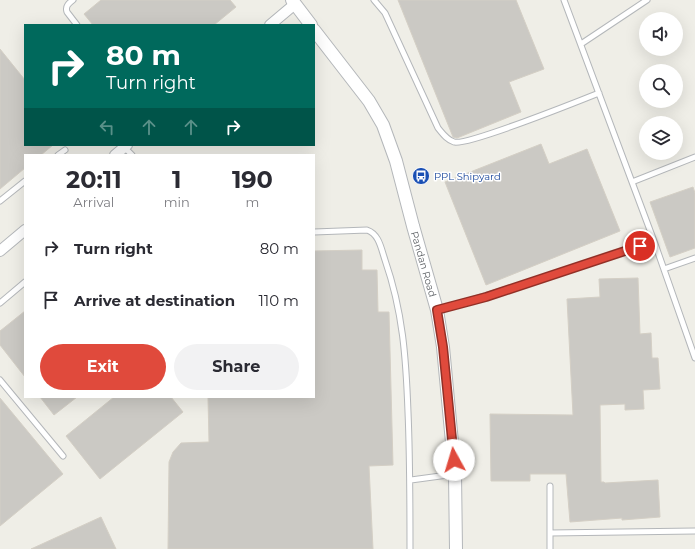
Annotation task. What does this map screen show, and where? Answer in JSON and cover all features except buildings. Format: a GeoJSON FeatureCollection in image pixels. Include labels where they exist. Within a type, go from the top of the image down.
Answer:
{"type":"FeatureCollection","features":[{"type":"Feature","properties":{"kind":"street"},"geometry":{"type":"LineString","coordinates":[[271,24],[293,2],[309,24]]}},
{"type":"Feature","properties":{"kind":"street","name":"Pandan Road"},"geometry":{"type":"LineString","coordinates":[[315,31],[369,101],[383,125],[396,161],[437,310],[443,347],[455,474],[456,549]]}},
{"type":"Feature","properties":{"kind":"street"},"geometry":{"type":"LineString","coordinates":[[116,154],[125,146]]}},
{"type":"Feature","properties":{"kind":"street"},"geometry":{"type":"LineString","coordinates":[[0,251],[24,231]]}},
{"type":"Feature","properties":{"kind":"lane"},"geometry":{"type":"LineString","coordinates":[[73,0],[66,9],[76,24]]}},
{"type":"Feature","properties":{"kind":"lane"},"geometry":{"type":"LineString","coordinates":[[374,0],[385,14],[438,128],[447,139],[455,143],[477,138],[599,93]]}},
{"type":"Feature","properties":{"kind":"lane"},"geometry":{"type":"LineString","coordinates":[[564,0],[654,241],[695,358]]}},
{"type":"Feature","properties":{"kind":"lane"},"geometry":{"type":"LineString","coordinates":[[581,44],[647,0]]}},
{"type":"Feature","properties":{"kind":"lane"},"geometry":{"type":"LineString","coordinates":[[125,146],[131,154]]}},
{"type":"Feature","properties":{"kind":"lane"},"geometry":{"type":"LineString","coordinates":[[59,154],[65,150]]}},
{"type":"Feature","properties":{"kind":"lane"},"geometry":{"type":"LineString","coordinates":[[632,182],[695,157]]}},
{"type":"Feature","properties":{"kind":"lane"},"geometry":{"type":"LineString","coordinates":[[0,201],[24,182]]}},
{"type":"Feature","properties":{"kind":"lane"},"geometry":{"type":"LineString","coordinates":[[315,232],[367,230],[375,234],[393,282],[402,323],[406,353],[411,480],[410,549]]}},
{"type":"Feature","properties":{"kind":"lane"},"geometry":{"type":"LineString","coordinates":[[437,310],[494,294],[654,241]]}},
{"type":"Feature","properties":{"kind":"lane"},"geometry":{"type":"LineString","coordinates":[[664,269],[695,258]]}},
{"type":"Feature","properties":{"kind":"lane"},"geometry":{"type":"LineString","coordinates":[[0,303],[24,283]]}},
{"type":"Feature","properties":{"kind":"lane"},"geometry":{"type":"LineString","coordinates":[[0,380],[63,456]]}},
{"type":"Feature","properties":{"kind":"lane"},"geometry":{"type":"LineString","coordinates":[[411,480],[455,474]]}},
{"type":"Feature","properties":{"kind":"lane"},"geometry":{"type":"LineString","coordinates":[[550,486],[550,549]]}},
{"type":"Feature","properties":{"kind":"lane"},"geometry":{"type":"LineString","coordinates":[[550,533],[695,531]]}},
{"type":"Feature","properties":{"kind":"place","name":"PPL Shipyard"},"geometry":{"type":"Point","coordinates":[421,176]}},
{"type":"Feature","properties":{"kind":"route"},"geometry":{"type":"LineString","coordinates":[[454,460],[443,347],[437,310],[486,297],[640,246]]}}]}
